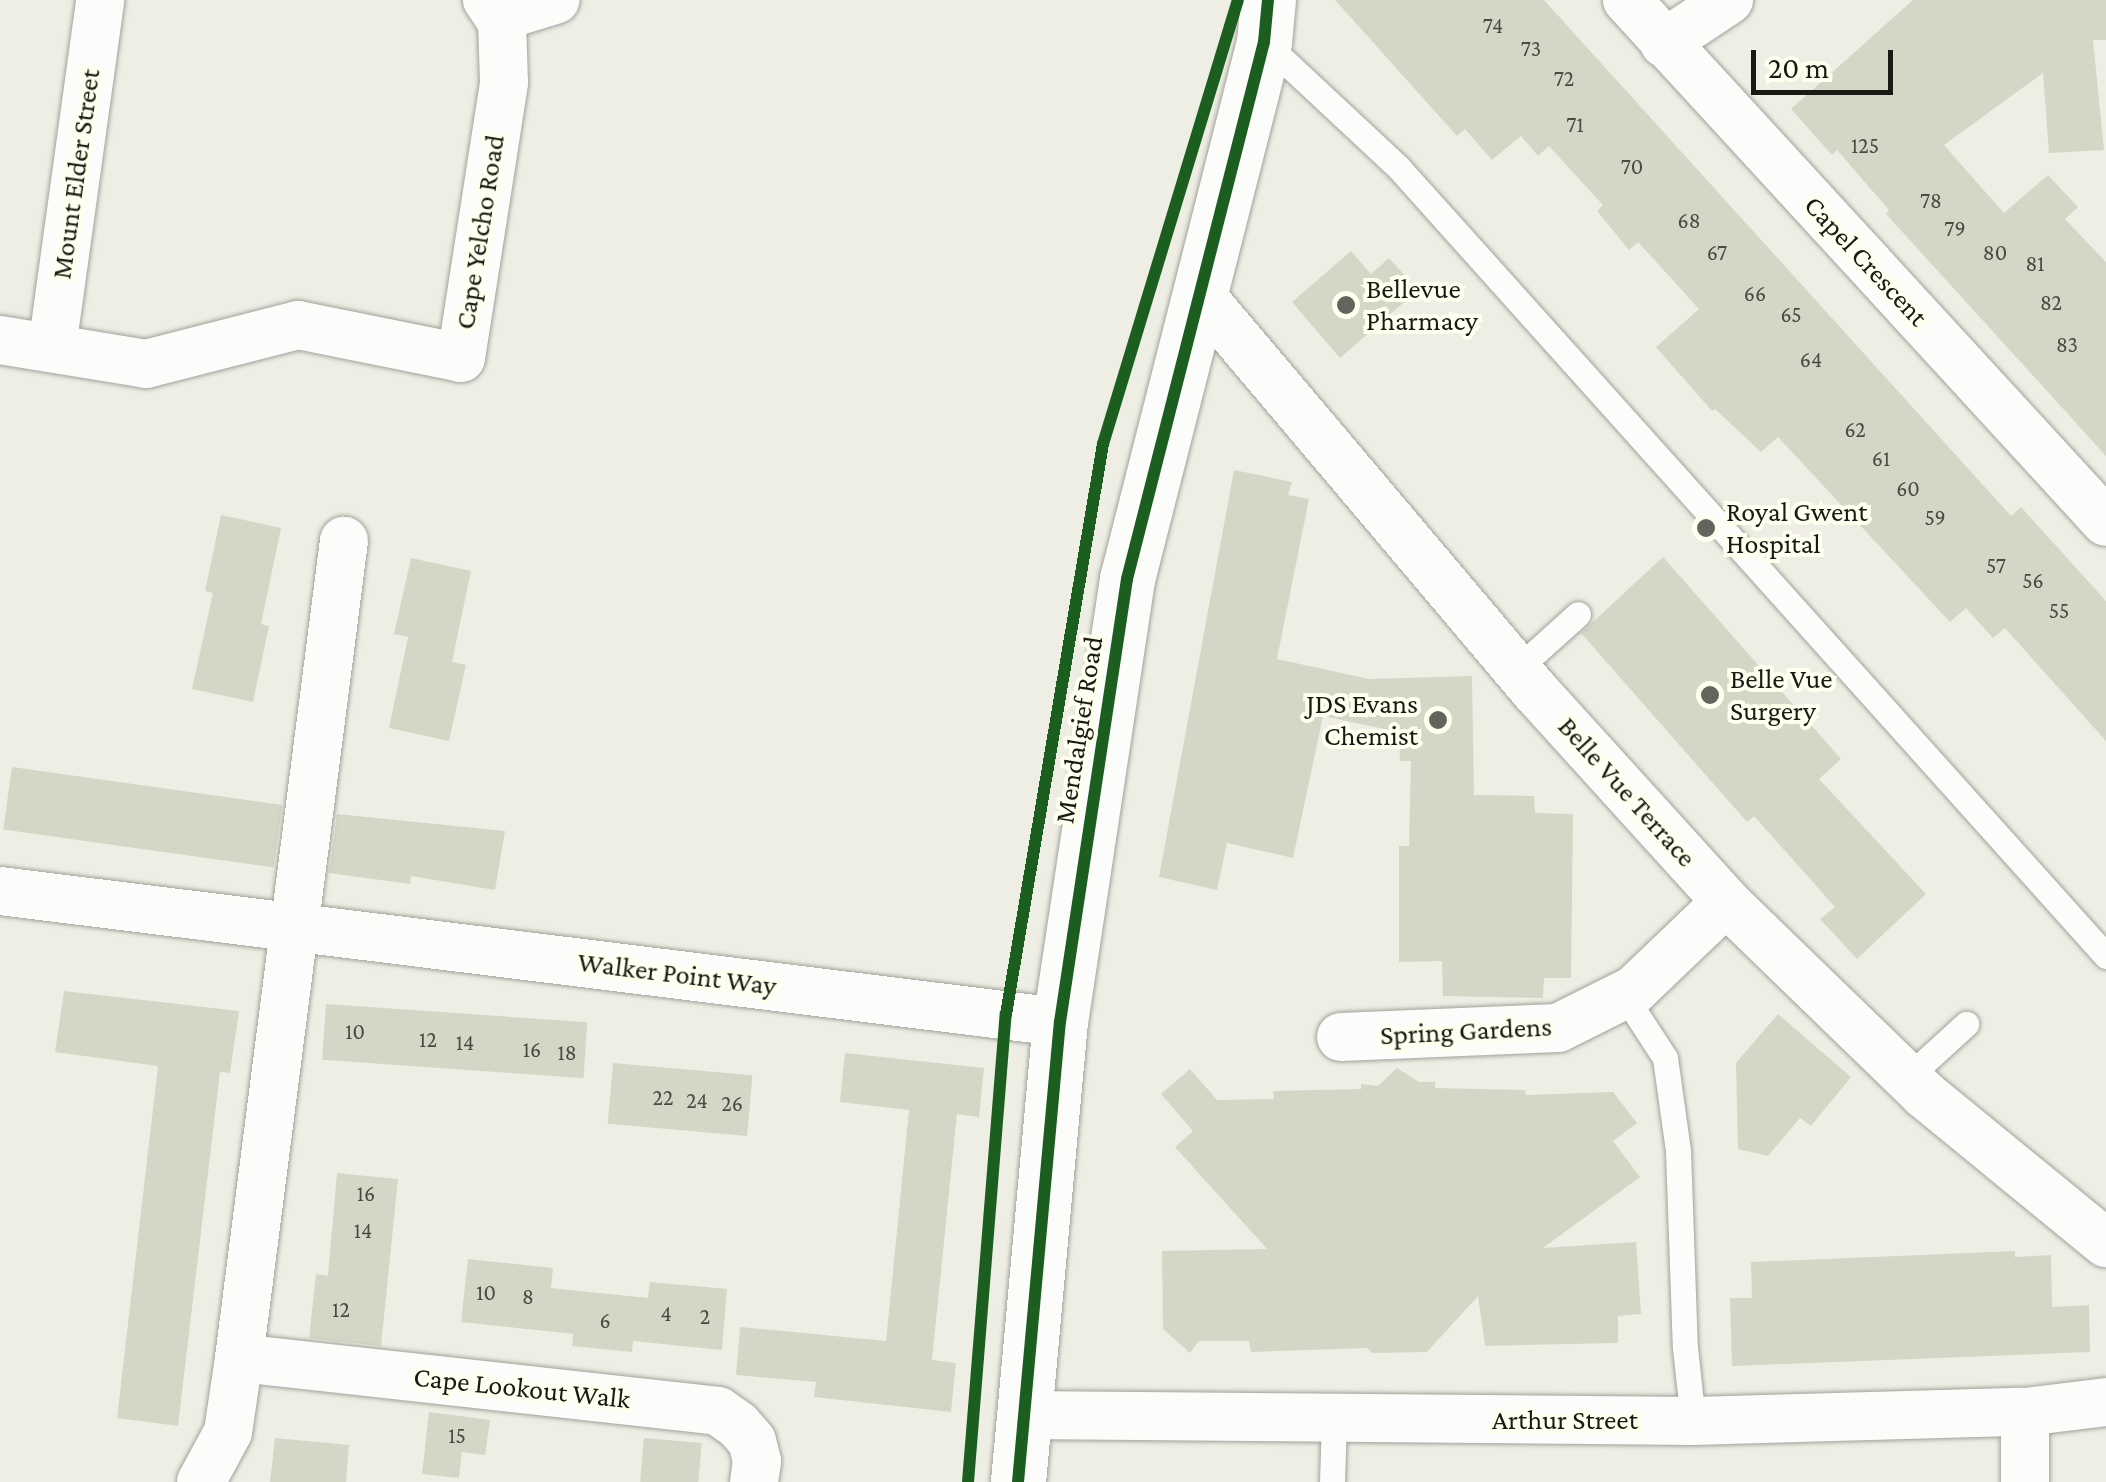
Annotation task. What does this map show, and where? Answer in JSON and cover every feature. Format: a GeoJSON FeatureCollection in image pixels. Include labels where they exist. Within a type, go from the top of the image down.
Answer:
{"type":"FeatureCollection","features":[{"type":"Feature","properties":{"kind":"street","name":"Mount Elder Street"},"geometry":{"type":"LineString","coordinates":[[52,348],[100,0]]}},
{"type":"Feature","properties":{"kind":"street"},"geometry":{"type":"LineString","coordinates":[[493,9],[555,0]]}},
{"type":"Feature","properties":{"kind":"street","name":"Capel Crescent"},"geometry":{"type":"LineString","coordinates":[[1627,0],[2106,522]]}},
{"type":"Feature","properties":{"kind":"street"},"geometry":{"type":"LineString","coordinates":[[1664,43],[1729,0]]}},
{"type":"Feature","properties":{"kind":"street","name":"Cape Yelcho Road"},"geometry":{"type":"LineString","coordinates":[[0,340],[146,364],[298,325],[460,358],[504,82],[493,9]]}},
{"type":"Feature","properties":{"kind":"street","name":"Mendalgief Road"},"geometry":{"type":"LineString","coordinates":[[1018,1482],[1060,1022],[1127,579],[1266,21]]}},
{"type":"Feature","properties":{"kind":"street","name":"Belle Vue Terrace"},"geometry":{"type":"LineString","coordinates":[[1198,292],[1517,669],[1726,902],[1908,1078],[2106,1243]]}},
{"type":"Feature","properties":{"kind":"street"},"geometry":{"type":"LineString","coordinates":[[202,1482],[228,1432],[344,541]]}},
{"type":"Feature","properties":{"kind":"street","name":"Walker Point Way"},"geometry":{"type":"LineString","coordinates":[[0,892],[1060,1022]]}},
{"type":"Feature","properties":{"kind":"street","name":"Spring Gardens"},"geometry":{"type":"LineString","coordinates":[[1341,1038],[1558,1028],[1624,995],[1726,902]]}},
{"type":"Feature","properties":{"kind":"street","name":"Cape Lookout Walk"},"geometry":{"type":"LineString","coordinates":[[239,1358],[718,1411],[738,1424],[752,1441],[757,1462],[754,1482]]}},
{"type":"Feature","properties":{"kind":"street","name":"Arthur Street"},"geometry":{"type":"LineString","coordinates":[[1024,1415],[1693,1420],[2024,1412],[2106,1402]]}},
{"type":"Feature","properties":{"kind":"street"},"geometry":{"type":"LineString","coordinates":[[2024,1412],[2025,1482]]}},
{"type":"Feature","properties":{"kind":"lane"},"geometry":{"type":"LineString","coordinates":[[1266,21],[2106,956]]}},
{"type":"Feature","properties":{"kind":"lane"},"geometry":{"type":"LineString","coordinates":[[1517,669],[1578,614]]}},
{"type":"Feature","properties":{"kind":"lane"},"geometry":{"type":"LineString","coordinates":[[1624,995],[1665,1058],[1678,1152],[1693,1420]]}},
{"type":"Feature","properties":{"kind":"lane"},"geometry":{"type":"LineString","coordinates":[[1908,1078],[1966,1024]]}},
{"type":"Feature","properties":{"kind":"lane"},"geometry":{"type":"LineString","coordinates":[[1332,1482],[1334,1420]]}},
{"type":"Feature","properties":{"kind":"building"},"geometry":{"type":"Polygon","coordinates":[[[1335,0],[1544,0],[2011,516],[2021,507],[2106,601],[2106,741],[2005,628],[1993,638],[1966,608],[1950,622],[1778,437],[1761,452],[1715,409],[1712,411],[1656,347],[1699,309],[1638,242],[1629,250],[1597,211],[1603,205],[1549,146],[1538,156],[1521,136],[1492,160],[1465,129],[1457,136],[1335,0]]]}},
{"type":"Feature","properties":{"kind":"building"},"geometry":{"type":"Polygon","coordinates":[[[1913,0],[2106,0],[2106,40],[2093,40],[2104,150],[2049,153],[2043,73],[1944,145],[2004,213],[2048,175],[2078,207],[2065,219],[2106,262],[2106,456],[1886,214],[1889,210],[1837,150],[1832,155],[1791,109],[1913,0]]]}},
{"type":"Feature","properties":{"kind":"building","name":"Bellevue Pharmacy"},"geometry":{"type":"Polygon","coordinates":[[[1351,251],[1371,274],[1389,258],[1418,290],[1340,358],[1292,302],[1351,251]]]}},
{"type":"Feature","properties":{"kind":"building"},"geometry":{"type":"Polygon","coordinates":[[[1234,470],[1292,482],[1288,495],[1309,499],[1277,659],[1369,679],[1472,676],[1474,795],[1534,796],[1535,813],[1573,814],[1571,978],[1544,978],[1543,998],[1443,996],[1442,961],[1399,962],[1399,846],[1409,846],[1411,761],[1400,761],[1399,732],[1323,716],[1293,858],[1227,843],[1217,890],[1159,877],[1234,470]]]}},
{"type":"Feature","properties":{"kind":"building"},"geometry":{"type":"Polygon","coordinates":[[[221,515],[281,528],[261,624],[269,626],[253,702],[192,689],[213,593],[205,591],[221,515]]]}},
{"type":"Feature","properties":{"kind":"building","name":"Belle Vue Surgery"},"geometry":{"type":"Polygon","coordinates":[[[1663,557],[1841,759],[1819,779],[1926,894],[1857,959],[1820,919],[1835,907],[1754,816],[1747,822],[1581,633],[1663,557]]]}},
{"type":"Feature","properties":{"kind":"building"},"geometry":{"type":"Polygon","coordinates":[[[411,558],[471,571],[452,662],[466,665],[449,741],[389,728],[408,637],[394,634],[411,558]]]}},
{"type":"Feature","properties":{"kind":"building"},"geometry":{"type":"Polygon","coordinates":[[[12,767],[282,805],[274,867],[3,829],[12,767]]]}},
{"type":"Feature","properties":{"kind":"building"},"geometry":{"type":"Polygon","coordinates":[[[337,814],[505,831],[495,890],[411,876],[410,884],[329,873],[337,814]]]}},
{"type":"Feature","properties":{"kind":"building"},"geometry":{"type":"Polygon","coordinates":[[[64,991],[239,1011],[230,1073],[220,1072],[178,1426],[117,1418],[158,1066],[55,1052],[64,991]]]}},
{"type":"Feature","properties":{"kind":"building"},"geometry":{"type":"Polygon","coordinates":[[[326,1004],[587,1022],[583,1078],[322,1060],[326,1004]]]}},
{"type":"Feature","properties":{"kind":"building"},"geometry":{"type":"Polygon","coordinates":[[[1778,1014],[1851,1077],[1811,1126],[1800,1118],[1768,1156],[1738,1149],[1736,1063],[1778,1014]]]}},
{"type":"Feature","properties":{"kind":"building"},"geometry":{"type":"Polygon","coordinates":[[[845,1053],[984,1068],[979,1117],[957,1114],[932,1360],[956,1363],[951,1412],[814,1397],[816,1382],[736,1375],[740,1327],[886,1341],[909,1110],[840,1102],[845,1053]]]}},
{"type":"Feature","properties":{"kind":"building"},"geometry":{"type":"Polygon","coordinates":[[[613,1063],[752,1075],[747,1136],[608,1124],[613,1063]]]}},
{"type":"Feature","properties":{"kind":"building"},"geometry":{"type":"Polygon","coordinates":[[[1397,1068],[1419,1082],[1435,1082],[1435,1088],[1525,1090],[1526,1095],[1613,1092],[1637,1123],[1613,1141],[1640,1177],[1543,1248],[1636,1242],[1641,1314],[1618,1316],[1618,1343],[1485,1346],[1478,1296],[1427,1352],[1372,1353],[1367,1348],[1251,1352],[1249,1341],[1199,1341],[1190,1353],[1163,1329],[1162,1251],[1267,1249],[1175,1147],[1193,1131],[1161,1094],[1190,1069],[1217,1100],[1274,1099],[1273,1091],[1378,1086],[1397,1068]]]}},
{"type":"Feature","properties":{"kind":"building"},"geometry":{"type":"Polygon","coordinates":[[[337,1173],[398,1179],[381,1346],[309,1338],[316,1274],[328,1276],[337,1173]]]}},
{"type":"Feature","properties":{"kind":"building"},"geometry":{"type":"Polygon","coordinates":[[[2015,1251],[2015,1257],[2051,1255],[2052,1307],[2089,1305],[2090,1352],[1732,1366],[1730,1298],[1752,1298],[1751,1262],[2015,1251]]]}},
{"type":"Feature","properties":{"kind":"building"},"geometry":{"type":"Polygon","coordinates":[[[468,1259],[553,1268],[551,1288],[648,1298],[650,1282],[727,1289],[722,1350],[633,1341],[632,1352],[572,1346],[573,1334],[461,1322],[468,1259]]]}},
{"type":"Feature","properties":{"kind":"building"},"geometry":{"type":"Polygon","coordinates":[[[429,1412],[490,1420],[485,1455],[462,1452],[459,1478],[422,1474],[429,1412]]]}},
{"type":"Feature","properties":{"kind":"building"},"geometry":{"type":"Polygon","coordinates":[[[275,1438],[349,1445],[346,1482],[270,1482],[275,1438]]]}},
{"type":"Feature","properties":{"kind":"building"},"geometry":{"type":"Polygon","coordinates":[[[644,1438],[702,1443],[698,1482],[640,1482],[644,1438]]]}},
{"type":"Feature","properties":{"kind":"cycle path"},"geometry":{"type":"LineString","coordinates":[[968,1482],[1006,1014],[1103,444],[1238,0]]}},
{"type":"Feature","properties":{"kind":"cycle path"},"geometry":{"type":"LineString","coordinates":[[1018,1482],[1060,1022],[1127,579],[1264,42],[1268,0]]}},
{"type":"Feature","properties":{"kind":"place","name":"Bellevue Pharmacy"},"geometry":{"type":"Point","coordinates":[1346,305]}},
{"type":"Feature","properties":{"kind":"place","name":"Royal Gwent Hospital"},"geometry":{"type":"Point","coordinates":[1706,528]}},
{"type":"Feature","properties":{"kind":"place","name":"Belle Vue Surgery"},"geometry":{"type":"Point","coordinates":[1710,695]}},
{"type":"Feature","properties":{"kind":"place","name":"JDS Evans Chemist"},"geometry":{"type":"Point","coordinates":[1438,720]}}]}
